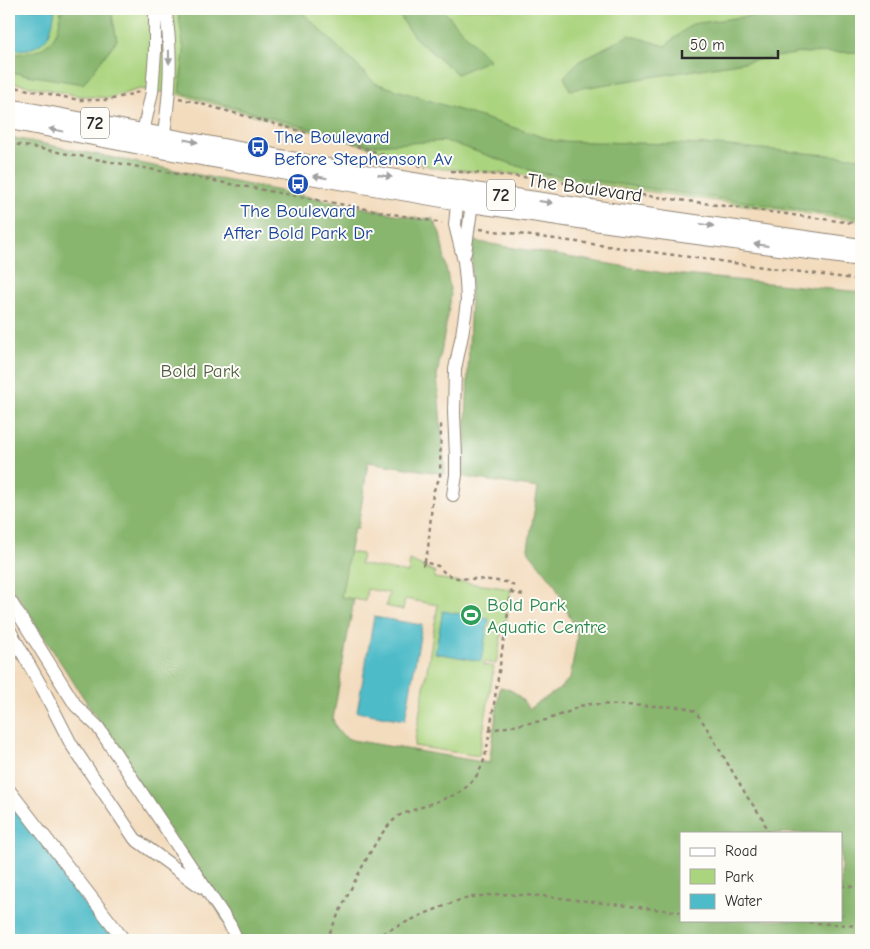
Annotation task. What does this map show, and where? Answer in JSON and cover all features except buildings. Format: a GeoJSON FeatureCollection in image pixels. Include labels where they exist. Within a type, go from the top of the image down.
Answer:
{"type":"FeatureCollection","features":[{"type":"Feature","properties":{"kind":"main road","name":"The Boulevard"},"geometry":{"type":"LineString","coordinates":[[9,107],[141,139],[334,168],[586,221],[861,258]]}},
{"type":"Feature","properties":{"kind":"main road","name":"The Boulevard"},"geometry":{"type":"LineString","coordinates":[[9,121],[141,139]]}},
{"type":"Feature","properties":{"kind":"main road","name":"The Boulevard"},"geometry":{"type":"LineString","coordinates":[[465,197],[861,247]]}},
{"type":"Feature","properties":{"kind":"lane"},"geometry":{"type":"LineString","coordinates":[[141,139],[152,92],[156,52],[154,9]]}},
{"type":"Feature","properties":{"kind":"lane"},"geometry":{"type":"LineString","coordinates":[[162,143],[168,95],[168,33],[165,9]]}},
{"type":"Feature","properties":{"kind":"lane"},"geometry":{"type":"LineString","coordinates":[[453,495],[456,475],[454,369],[467,302],[461,226],[465,197]]}},
{"type":"Feature","properties":{"kind":"lane"},"geometry":{"type":"LineString","coordinates":[[9,599],[76,706],[98,727],[230,925],[237,940]]}},
{"type":"Feature","properties":{"kind":"lane"},"geometry":{"type":"LineString","coordinates":[[9,630],[45,693],[71,744],[136,840],[209,893]]}},
{"type":"Feature","properties":{"kind":"lane"},"geometry":{"type":"LineString","coordinates":[[9,790],[124,940]]}},
{"type":"Feature","properties":{"kind":"path"},"geometry":{"type":"LineString","coordinates":[[9,86],[79,100],[109,100],[141,92],[152,92]]}},
{"type":"Feature","properties":{"kind":"path"},"geometry":{"type":"LineString","coordinates":[[168,95],[367,149],[434,170]]}},
{"type":"Feature","properties":{"kind":"path"},"geometry":{"type":"LineString","coordinates":[[9,143],[461,226],[861,280]]}},
{"type":"Feature","properties":{"kind":"path"},"geometry":{"type":"LineString","coordinates":[[443,171],[535,178],[629,193],[861,224]]}},
{"type":"Feature","properties":{"kind":"path"},"geometry":{"type":"LineString","coordinates":[[326,940],[344,900],[366,860],[392,820],[400,815],[457,794],[464,789],[482,768],[486,757],[513,587],[510,583],[458,578],[446,574],[438,566],[424,562],[423,566]]}},
{"type":"Feature","properties":{"kind":"path"},"geometry":{"type":"LineString","coordinates":[[511,593],[525,595]]}},
{"type":"Feature","properties":{"kind":"path"},"geometry":{"type":"LineString","coordinates":[[490,730],[546,720],[579,706],[591,704],[683,707],[695,711],[748,798],[763,819],[768,832]]}},
{"type":"Feature","properties":{"kind":"path"},"geometry":{"type":"LineString","coordinates":[[842,886],[861,887]]}},
{"type":"Feature","properties":{"kind":"path"},"geometry":{"type":"LineString","coordinates":[[368,940],[457,901],[499,894],[543,896],[680,912]]}},
{"type":"Feature","properties":{"kind":"path"},"geometry":{"type":"LineString","coordinates":[[805,922],[861,926]]}},
{"type":"Feature","properties":{"kind":"green space"},"geometry":{"type":"Polygon","coordinates":[[[9,9],[861,9],[861,221],[537,176],[434,168],[369,147],[177,94],[140,89],[109,98],[80,96],[9,82],[9,9]]]}},
{"type":"Feature","properties":{"kind":"green space"},"geometry":{"type":"Polygon","coordinates":[[[61,9],[111,9],[117,40],[83,84],[9,72],[9,54],[21,54],[40,49],[53,39],[60,21],[61,9]]]}},
{"type":"Feature","properties":{"kind":"green space"},"geometry":{"type":"Polygon","coordinates":[[[178,9],[299,9],[375,83],[555,141],[717,145],[861,158],[861,218],[538,173],[446,141],[370,145],[179,92],[184,52],[178,9]]]}},
{"type":"Feature","properties":{"kind":"green space"},"geometry":{"type":"Polygon","coordinates":[[[395,9],[442,9],[489,60],[457,74],[414,37],[395,9]]]}},
{"type":"Feature","properties":{"kind":"green space"},"geometry":{"type":"Polygon","coordinates":[[[861,9],[861,52],[801,53],[570,90],[564,77],[578,62],[629,35],[665,46],[692,24],[764,14],[861,9]]]}},
{"type":"Feature","properties":{"kind":"green space","name":"Bold Park"},"geometry":{"type":"Polygon","coordinates":[[[9,137],[420,219],[432,218],[440,233],[451,295],[437,376],[445,474],[368,462],[358,528],[354,528],[341,597],[354,599],[333,719],[340,732],[352,740],[489,763],[500,687],[517,694],[529,709],[562,687],[570,679],[577,638],[576,630],[554,583],[529,552],[528,548],[538,488],[464,477],[473,241],[663,273],[861,292],[861,940],[234,940],[195,869],[9,583],[9,137]]]}},
{"type":"Feature","properties":{"kind":"green space","name":"Bold Park Aquatic Centre"},"geometry":{"type":"Polygon","coordinates":[[[349,552],[362,554],[360,564],[408,573],[410,560],[435,572],[434,578],[511,589],[506,622],[504,622],[496,664],[484,662],[484,665],[494,667],[479,756],[414,746],[438,605],[405,599],[403,610],[386,606],[389,593],[367,589],[365,601],[341,597],[349,552]]]}},
{"type":"Feature","properties":{"kind":"water"},"geometry":{"type":"Polygon","coordinates":[[[9,9],[55,9],[48,36],[35,47],[20,50],[9,48],[9,9]]]}},
{"type":"Feature","properties":{"kind":"water"},"geometry":{"type":"Polygon","coordinates":[[[443,611],[489,619],[481,661],[435,653],[443,611]]]}},
{"type":"Feature","properties":{"kind":"water"},"geometry":{"type":"Polygon","coordinates":[[[374,617],[422,625],[405,720],[357,712],[374,617]]]}},
{"type":"Feature","properties":{"kind":"water"},"geometry":{"type":"Polygon","coordinates":[[[9,800],[115,940],[9,940],[9,800]]]}},
{"type":"Feature","properties":{"kind":"place","name":"The Boulevard Before Stephenson Av"},"geometry":{"type":"Point","coordinates":[258,147]}},
{"type":"Feature","properties":{"kind":"place","name":"The Boulevard After Bold Park Dr"},"geometry":{"type":"Point","coordinates":[298,184]}},
{"type":"Feature","properties":{"kind":"place","name":"Bold Park Aquatic Centre"},"geometry":{"type":"Point","coordinates":[471,615]}}]}
